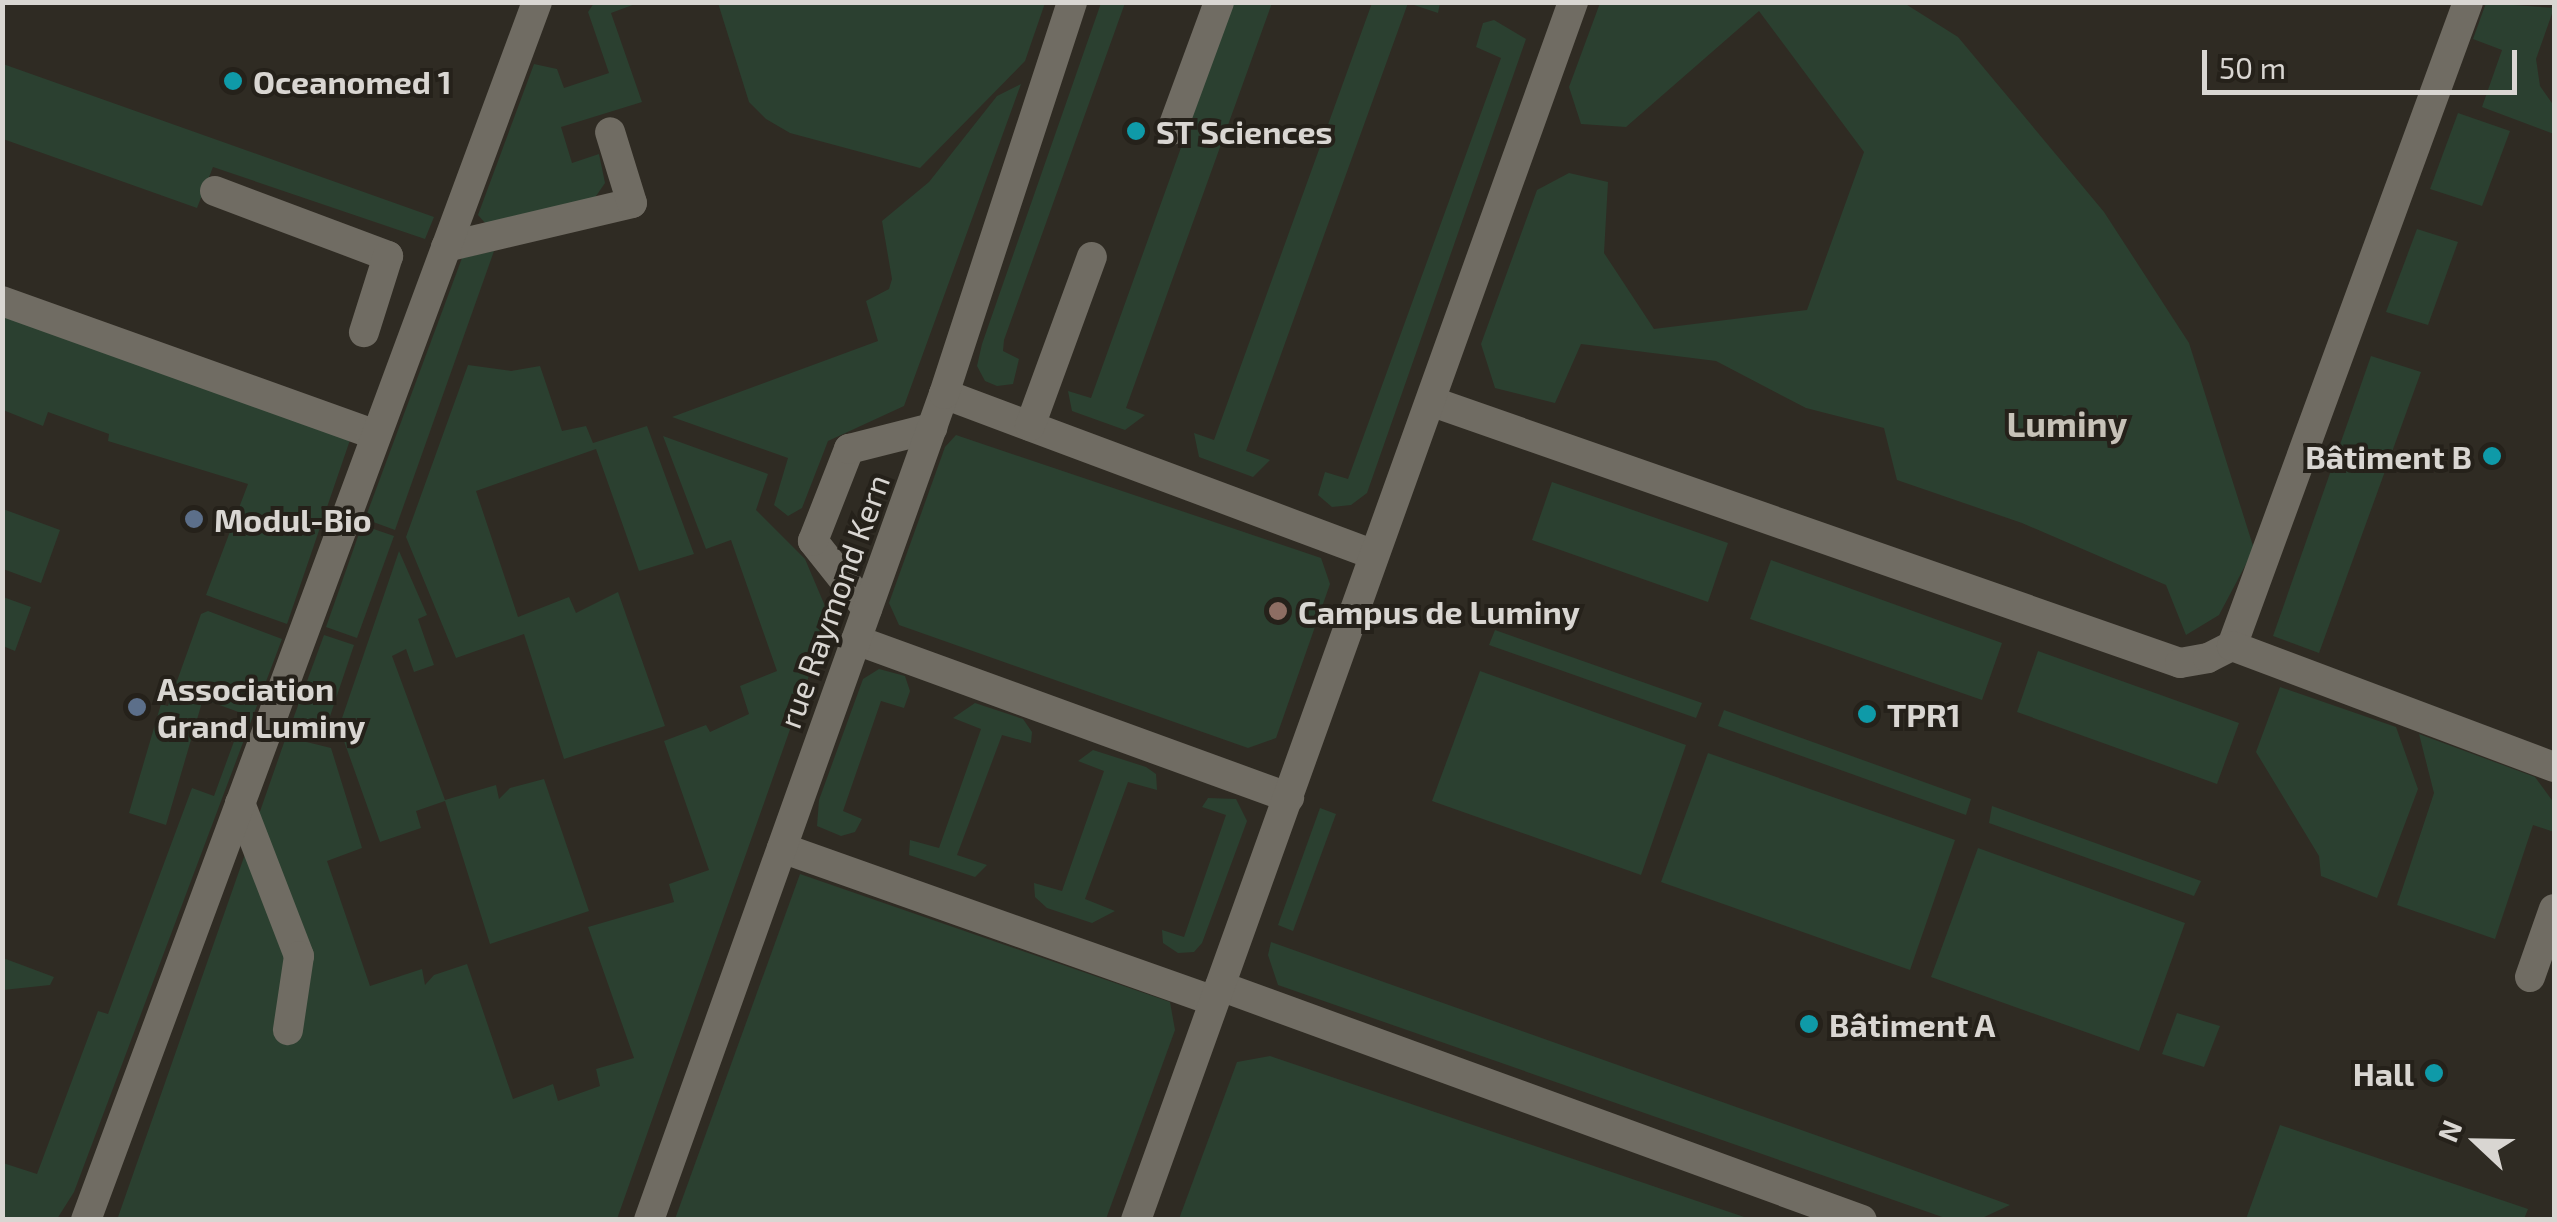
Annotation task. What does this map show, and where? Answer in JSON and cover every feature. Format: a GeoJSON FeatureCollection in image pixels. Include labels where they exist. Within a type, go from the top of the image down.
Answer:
{"type":"FeatureCollection","features":[{"type":"Feature","properties":{"kind":"street"},"geometry":{"type":"LineString","coordinates":[[86,1220],[537,2]]}},
{"type":"Feature","properties":{"kind":"street"},"geometry":{"type":"LineString","coordinates":[[549,2],[560,2]]}},
{"type":"Feature","properties":{"kind":"street","name":"rue Raymond Kern"},"geometry":{"type":"LineString","coordinates":[[649,1220],[944,394],[1072,2]]}},
{"type":"Feature","properties":{"kind":"street"},"geometry":{"type":"LineString","coordinates":[[1172,130],[1218,2]]}},
{"type":"Feature","properties":{"kind":"street"},"geometry":{"type":"LineString","coordinates":[[1136,1220],[1374,555],[1433,402],[1573,2]]}},
{"type":"Feature","properties":{"kind":"street"},"geometry":{"type":"LineString","coordinates":[[2232,646],[2468,2]]}},
{"type":"Feature","properties":{"kind":"street"},"geometry":{"type":"LineString","coordinates":[[446,247],[632,203],[610,132]]}},
{"type":"Feature","properties":{"kind":"street"},"geometry":{"type":"LineString","coordinates":[[215,192],[388,256],[364,332]]}},
{"type":"Feature","properties":{"kind":"street"},"geometry":{"type":"LineString","coordinates":[[1030,426],[1092,256]]}},
{"type":"Feature","properties":{"kind":"street"},"geometry":{"type":"LineString","coordinates":[[385,271],[432,285]]}},
{"type":"Feature","properties":{"kind":"street"},"geometry":{"type":"LineString","coordinates":[[2,301],[376,435]]}},
{"type":"Feature","properties":{"kind":"street"},"geometry":{"type":"LineString","coordinates":[[944,394],[1374,555]]}},
{"type":"Feature","properties":{"kind":"street"},"geometry":{"type":"LineString","coordinates":[[1433,402],[2180,663],[2232,646],[2554,767]]}},
{"type":"Feature","properties":{"kind":"street"},"geometry":{"type":"LineString","coordinates":[[868,608],[814,541],[849,449],[932,428]]}},
{"type":"Feature","properties":{"kind":"street"},"geometry":{"type":"LineString","coordinates":[[856,640],[1289,798]]}},
{"type":"Feature","properties":{"kind":"street"},"geometry":{"type":"LineString","coordinates":[[240,803],[299,956],[288,1030]]}},
{"type":"Feature","properties":{"kind":"street"},"geometry":{"type":"LineString","coordinates":[[782,848],[1217,994],[1862,1220]]}},
{"type":"Feature","properties":{"kind":"street"},"geometry":{"type":"LineString","coordinates":[[2530,977],[2554,908]]}},
{"type":"Feature","properties":{"kind":"green space"},"geometry":{"type":"Polygon","coordinates":[[[718,2],[1045,3],[1025,61],[920,168],[790,133],[766,119],[749,102],[718,2]]]}},
{"type":"Feature","properties":{"kind":"green space"},"geometry":{"type":"Polygon","coordinates":[[[594,3],[638,3],[611,13],[642,102],[561,127],[572,163],[599,154],[605,183],[594,199],[486,224],[478,215],[534,64],[557,69],[564,88],[609,73],[588,12],[594,3]]]}},
{"type":"Feature","properties":{"kind":"green space"},"geometry":{"type":"Polygon","coordinates":[[[1101,3],[1125,3],[1004,340],[1003,351],[1019,359],[1013,384],[997,386],[985,381],[977,366],[982,344],[1101,3]]]}},
{"type":"Feature","properties":{"kind":"green space"},"geometry":{"type":"Polygon","coordinates":[[[1233,3],[1272,3],[1126,408],[1145,415],[1125,430],[1072,411],[1068,391],[1091,398],[1233,3]]]}},
{"type":"Feature","properties":{"kind":"green space"},"geometry":{"type":"Polygon","coordinates":[[[1372,3],[1408,3],[1246,451],[1270,460],[1253,477],[1199,457],[1194,433],[1214,440],[1372,3]]]}},
{"type":"Feature","properties":{"kind":"green space"},"geometry":{"type":"Polygon","coordinates":[[[1408,3],[1440,3],[1438,13],[1408,3]]]}},
{"type":"Feature","properties":{"kind":"green space"},"geometry":{"type":"Polygon","coordinates":[[[1600,3],[1904,3],[1958,37],[2104,212],[2189,343],[2254,549],[2219,615],[2186,635],[2166,585],[2022,523],[1897,480],[1884,428],[1806,408],[1716,361],[1581,344],[1555,403],[1495,388],[1481,344],[1537,190],[1569,173],[1608,182],[1604,253],[1654,329],[1807,310],[1864,152],[1759,11],[1626,127],[1581,124],[1569,87],[1600,3]]]}},
{"type":"Feature","properties":{"kind":"green space"},"geometry":{"type":"Polygon","coordinates":[[[2486,3],[2554,8],[2536,59],[2540,86],[2554,106],[2554,134],[2482,107],[2502,50],[2473,39],[2486,3]]]}},
{"type":"Feature","properties":{"kind":"green space"},"geometry":{"type":"Polygon","coordinates":[[[1494,20],[1526,39],[1367,493],[1351,505],[1332,507],[1318,495],[1325,472],[1348,479],[1501,58],[1476,47],[1483,23],[1494,20]]]}},
{"type":"Feature","properties":{"kind":"green space"},"geometry":{"type":"Polygon","coordinates":[[[3,64],[434,217],[425,239],[213,167],[197,208],[3,139],[3,64]]]}},
{"type":"Feature","properties":{"kind":"green space"},"geometry":{"type":"Polygon","coordinates":[[[1021,84],[904,406],[828,441],[802,508],[788,516],[774,505],[788,458],[672,417],[878,341],[866,301],[889,289],[892,279],[882,221],[929,182],[997,96],[1021,84]]]}},
{"type":"Feature","properties":{"kind":"green space"},"geometry":{"type":"Polygon","coordinates":[[[2458,113],[2510,131],[2482,206],[2430,189],[2458,113]]]}},
{"type":"Feature","properties":{"kind":"green space"},"geometry":{"type":"Polygon","coordinates":[[[2417,229],[2458,242],[2428,325],[2386,312],[2417,229]]]}},
{"type":"Feature","properties":{"kind":"green space"},"geometry":{"type":"Polygon","coordinates":[[[494,251],[395,530],[365,519],[462,258],[494,251]]]}},
{"type":"Feature","properties":{"kind":"green space"},"geometry":{"type":"Polygon","coordinates":[[[2,315],[350,440],[287,624],[206,595],[248,484],[108,441],[109,434],[48,412],[43,426],[3,410],[2,315]]]}},
{"type":"Feature","properties":{"kind":"green space"},"geometry":{"type":"Polygon","coordinates":[[[2371,356],[2421,372],[2319,653],[2273,636],[2371,356]]]}},
{"type":"Feature","properties":{"kind":"green space"},"geometry":{"type":"Polygon","coordinates":[[[468,365],[511,371],[540,366],[562,431],[586,426],[593,443],[647,426],[694,554],[639,571],[596,449],[476,491],[518,617],[569,597],[576,613],[618,592],[665,726],[564,759],[524,634],[456,658],[406,537],[468,365]]]}},
{"type":"Feature","properties":{"kind":"green space"},"geometry":{"type":"Polygon","coordinates":[[[956,435],[1321,558],[1330,584],[1276,738],[1248,748],[899,625],[889,603],[945,447],[956,435]]]}},
{"type":"Feature","properties":{"kind":"green space"},"geometry":{"type":"Polygon","coordinates":[[[663,436],[768,474],[756,510],[805,559],[825,606],[811,670],[617,1219],[117,1220],[286,737],[331,748],[362,848],[327,861],[370,986],[422,969],[425,985],[434,975],[467,964],[513,1099],[553,1084],[558,1101],[600,1086],[596,1069],[634,1058],[588,927],[674,902],[669,884],[709,870],[664,741],[706,725],[710,732],[749,714],[740,686],[777,671],[731,540],[706,549],[663,436]]]}},
{"type":"Feature","properties":{"kind":"green space"},"geometry":{"type":"Polygon","coordinates":[[[1552,482],[1728,543],[1708,602],[1532,540],[1552,482]]]}},
{"type":"Feature","properties":{"kind":"green space"},"geometry":{"type":"Polygon","coordinates":[[[3,509],[60,530],[41,583],[3,569],[3,509]]]}},
{"type":"Feature","properties":{"kind":"green space"},"geometry":{"type":"Polygon","coordinates":[[[362,525],[394,536],[357,638],[326,627],[362,525]]]}},
{"type":"Feature","properties":{"kind":"green space"},"geometry":{"type":"Polygon","coordinates":[[[399,551],[427,615],[418,619],[434,665],[414,672],[406,649],[392,656],[445,800],[496,785],[499,799],[510,788],[544,779],[589,911],[490,944],[445,801],[416,811],[421,828],[380,842],[339,727],[399,551]]]}},
{"type":"Feature","properties":{"kind":"green space"},"geometry":{"type":"Polygon","coordinates":[[[1771,560],[2002,643],[1982,700],[1750,619],[1771,560]]]}},
{"type":"Feature","properties":{"kind":"green space"},"geometry":{"type":"Polygon","coordinates":[[[3,597],[31,607],[15,651],[3,646],[3,597]]]}},
{"type":"Feature","properties":{"kind":"green space"},"geometry":{"type":"Polygon","coordinates":[[[208,611],[282,639],[74,1192],[57,1219],[3,1219],[3,1163],[37,1174],[98,1011],[108,1014],[192,788],[214,796],[244,714],[203,699],[166,825],[129,813],[161,704],[168,706],[201,614],[208,611]]]}},
{"type":"Feature","properties":{"kind":"green space"},"geometry":{"type":"Polygon","coordinates":[[[1495,630],[1702,703],[1696,718],[1489,645],[1495,630]]]}},
{"type":"Feature","properties":{"kind":"green space"},"geometry":{"type":"Polygon","coordinates":[[[324,635],[354,645],[323,737],[289,730],[324,635]]]}},
{"type":"Feature","properties":{"kind":"green space"},"geometry":{"type":"Polygon","coordinates":[[[2038,651],[2239,723],[2217,784],[2017,712],[2038,651]]]}},
{"type":"Feature","properties":{"kind":"green space"},"geometry":{"type":"Polygon","coordinates":[[[879,669],[905,676],[910,691],[904,708],[881,701],[843,811],[862,819],[855,832],[841,836],[817,826],[819,800],[863,679],[879,669]]]}},
{"type":"Feature","properties":{"kind":"green space"},"geometry":{"type":"Polygon","coordinates":[[[1480,671],[1686,745],[1641,875],[1432,801],[1480,671]]]}},
{"type":"Feature","properties":{"kind":"green space"},"geometry":{"type":"Polygon","coordinates":[[[2280,687],[2396,727],[2418,789],[2377,898],[2321,876],[2319,856],[2256,752],[2280,687]]]}},
{"type":"Feature","properties":{"kind":"green space"},"geometry":{"type":"Polygon","coordinates":[[[975,703],[1023,719],[1032,732],[1031,743],[1002,735],[957,855],[987,865],[975,877],[909,855],[910,840],[939,848],[981,729],[953,718],[975,703]]]}},
{"type":"Feature","properties":{"kind":"green space"},"geometry":{"type":"Polygon","coordinates":[[[1724,710],[1971,799],[1966,815],[1718,726],[1724,710]]]}},
{"type":"Feature","properties":{"kind":"green space"},"geometry":{"type":"Polygon","coordinates":[[[2419,734],[2535,777],[2554,803],[2554,832],[2533,825],[2495,939],[2397,905],[2434,793],[2419,734]]]}},
{"type":"Feature","properties":{"kind":"green space"},"geometry":{"type":"Polygon","coordinates":[[[1093,750],[1146,767],[1156,774],[1157,790],[1128,782],[1085,899],[1115,911],[1092,923],[1047,908],[1035,897],[1034,883],[1062,891],[1104,771],[1078,761],[1093,750]]]}},
{"type":"Feature","properties":{"kind":"green space"},"geometry":{"type":"Polygon","coordinates":[[[1708,753],[1955,840],[1910,970],[1661,882],[1708,753]]]}},
{"type":"Feature","properties":{"kind":"green space"},"geometry":{"type":"Polygon","coordinates":[[[1208,798],[1236,799],[1247,821],[1202,943],[1194,952],[1178,953],[1163,943],[1162,930],[1184,937],[1226,815],[1202,807],[1208,798]]]}},
{"type":"Feature","properties":{"kind":"green space"},"geometry":{"type":"Polygon","coordinates":[[[1992,806],[2201,881],[2194,896],[1989,823],[1992,806]]]}},
{"type":"Feature","properties":{"kind":"green space"},"geometry":{"type":"Polygon","coordinates":[[[1320,808],[1336,814],[1293,931],[1278,925],[1320,808]]]}},
{"type":"Feature","properties":{"kind":"green space"},"geometry":{"type":"Polygon","coordinates":[[[1978,848],[2185,923],[2139,1051],[1931,977],[1978,848]]]}},
{"type":"Feature","properties":{"kind":"green space"},"geometry":{"type":"Polygon","coordinates":[[[800,874],[1170,1002],[1175,1030],[1106,1219],[675,1219],[800,874]]]}},
{"type":"Feature","properties":{"kind":"green space"},"geometry":{"type":"Polygon","coordinates":[[[1271,942],[2010,1205],[1980,1219],[1948,1219],[1278,985],[1268,955],[1271,942]]]}},
{"type":"Feature","properties":{"kind":"green space"},"geometry":{"type":"Polygon","coordinates":[[[3,958],[54,977],[50,985],[3,990],[3,958]]]}},
{"type":"Feature","properties":{"kind":"green space"},"geometry":{"type":"Polygon","coordinates":[[[2177,1013],[2220,1026],[2204,1067],[2162,1054],[2177,1013]]]}},
{"type":"Feature","properties":{"kind":"green space"},"geometry":{"type":"Polygon","coordinates":[[[1270,1056],[1750,1219],[1179,1219],[1237,1062],[1270,1056]]]}},
{"type":"Feature","properties":{"kind":"green space"},"geometry":{"type":"Polygon","coordinates":[[[2280,1125],[2528,1209],[2524,1219],[2246,1219],[2280,1125]]]}},
{"type":"Feature","properties":{"kind":"place","name":"Oceanomed 1"},"geometry":{"type":"Point","coordinates":[233,81]}},
{"type":"Feature","properties":{"kind":"place","name":"ST Sciences"},"geometry":{"type":"Point","coordinates":[1136,131]}},
{"type":"Feature","properties":{"kind":"place","name":"Bâtiment B"},"geometry":{"type":"Point","coordinates":[2492,456]}},
{"type":"Feature","properties":{"kind":"place","name":"Modul-Bio"},"geometry":{"type":"Point","coordinates":[194,519]}},
{"type":"Feature","properties":{"kind":"place","name":"Campus de Luminy"},"geometry":{"type":"Point","coordinates":[1278,611]}},
{"type":"Feature","properties":{"kind":"place","name":"Association Grand Luminy"},"geometry":{"type":"Point","coordinates":[137,707]}},
{"type":"Feature","properties":{"kind":"place","name":"TPR1"},"geometry":{"type":"Point","coordinates":[1867,714]}},
{"type":"Feature","properties":{"kind":"place","name":"Bâtiment A"},"geometry":{"type":"Point","coordinates":[1809,1024]}},
{"type":"Feature","properties":{"kind":"place","name":"Hall"},"geometry":{"type":"Point","coordinates":[2434,1073]}},
{"type":"Feature","properties":{"kind":"district","name":"Luminy"},"geometry":{"type":"Point","coordinates":[2067,423]}}]}
